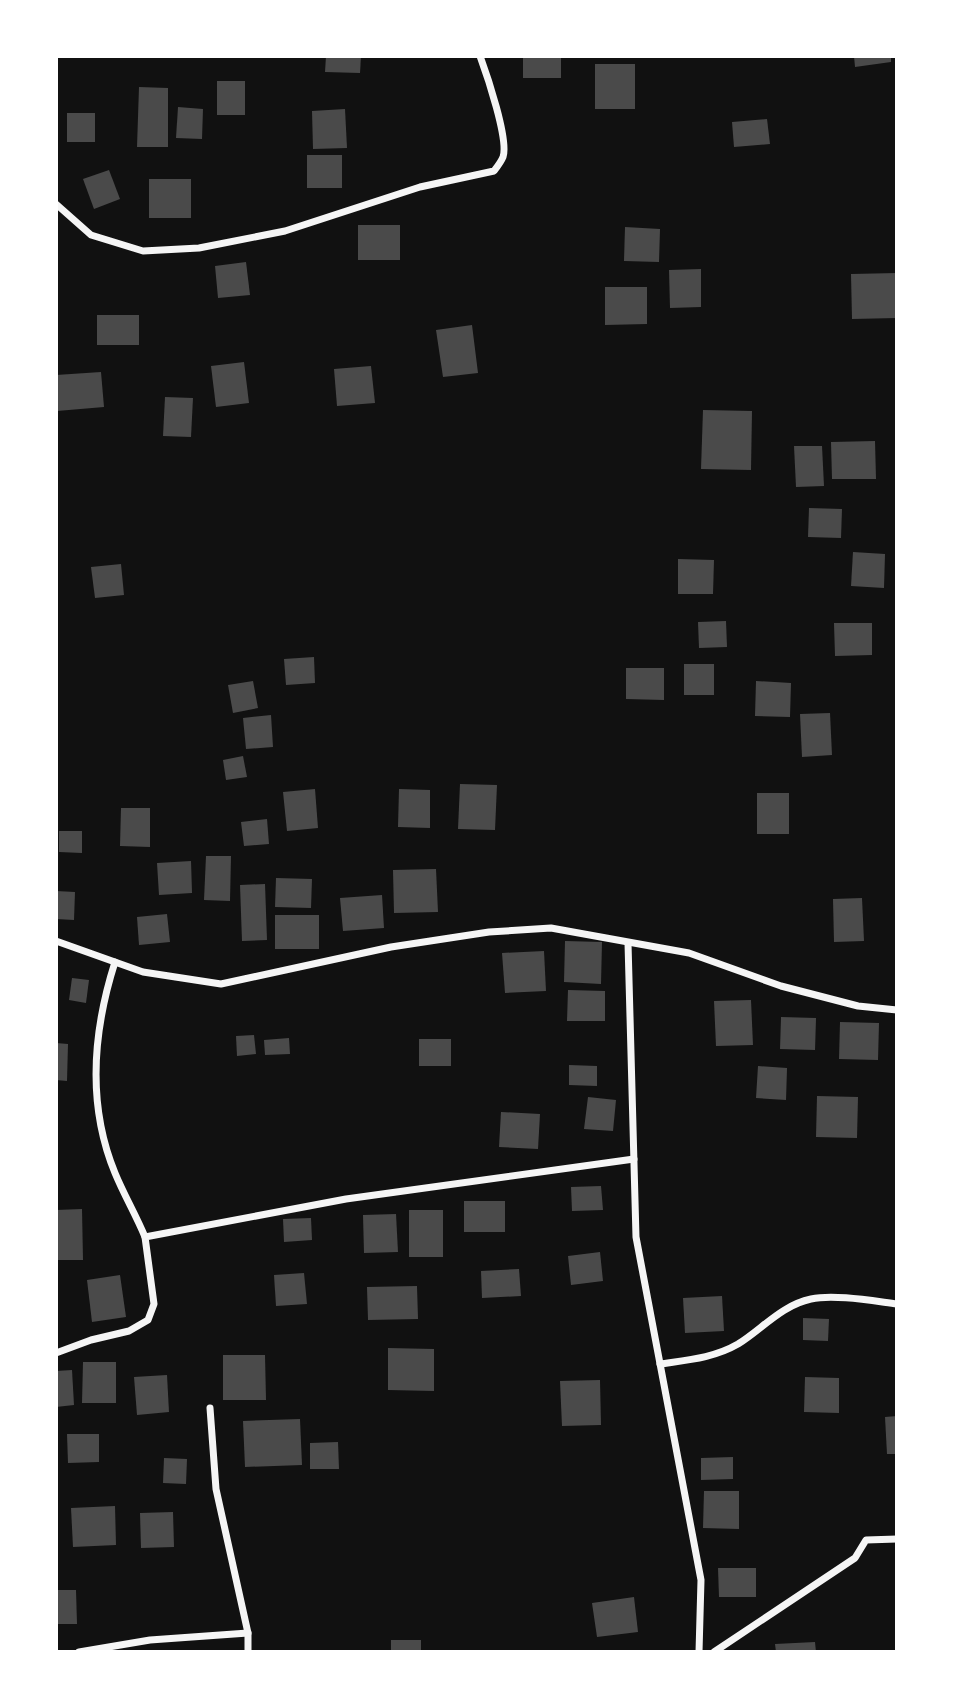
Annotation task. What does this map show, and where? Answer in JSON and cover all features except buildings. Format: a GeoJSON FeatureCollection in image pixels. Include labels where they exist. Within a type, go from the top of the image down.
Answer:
{"type":"FeatureCollection","features":[{"type":"Feature","properties":{"kind":"street"},"geometry":{"type":"LineString","coordinates":[[56,204],[91,235],[143,251],[199,248],[285,231],[420,187],[494,171],[504,155],[503,138],[480,56]]}},
{"type":"Feature","properties":{"kind":"street"},"geometry":{"type":"LineString","coordinates":[[56,941],[143,972],[221,984],[391,947],[489,932],[551,928],[689,953],[782,986],[848,1003],[897,1010]]}},
{"type":"Feature","properties":{"kind":"street"},"geometry":{"type":"LineString","coordinates":[[628,943],[636,1237],[701,1580],[699,1652]]}},
{"type":"Feature","properties":{"kind":"street"},"geometry":{"type":"LineString","coordinates":[[56,1353],[91,1340],[129,1331],[148,1320],[154,1304],[145,1237],[115,1174],[101,1129],[95,1086],[98,1030],[115,962]]}},
{"type":"Feature","properties":{"kind":"street"},"geometry":{"type":"LineString","coordinates":[[145,1237],[346,1199],[634,1160]]}},
{"type":"Feature","properties":{"kind":"street"},"geometry":{"type":"LineString","coordinates":[[660,1364],[705,1358],[737,1344],[768,1320],[809,1299],[834,1297],[897,1304]]}},
{"type":"Feature","properties":{"kind":"street"},"geometry":{"type":"LineString","coordinates":[[210,1408],[216,1489],[248,1633],[248,1652]]}},
{"type":"Feature","properties":{"kind":"street"},"geometry":{"type":"LineString","coordinates":[[714,1652],[855,1558],[866,1540],[897,1539]]}},
{"type":"Feature","properties":{"kind":"street"},"geometry":{"type":"LineString","coordinates":[[79,1652],[150,1640],[248,1633]]}}]}
